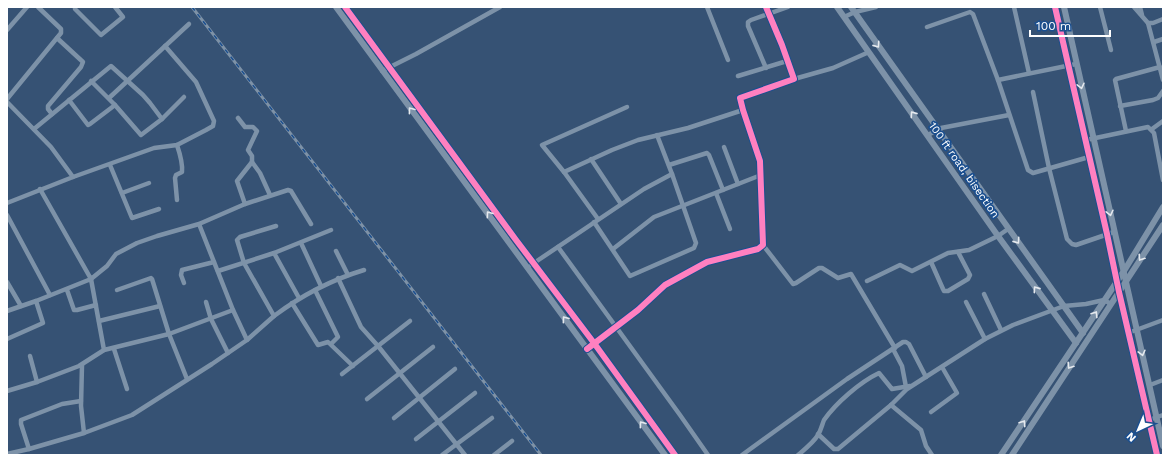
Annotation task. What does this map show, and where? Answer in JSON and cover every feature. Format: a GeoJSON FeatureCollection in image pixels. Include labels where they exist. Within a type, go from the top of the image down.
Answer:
{"type":"FeatureCollection","features":[{"type":"Feature","properties":{"kind":"street"},"geometry":{"type":"LineString","coordinates":[[7,29],[27,7]]}},
{"type":"Feature","properties":{"kind":"street"},"geometry":{"type":"LineString","coordinates":[[38,7],[60,29],[60,33],[7,98],[51,147],[73,177]]}},
{"type":"Feature","properties":{"kind":"street"},"geometry":{"type":"LineString","coordinates":[[75,7],[74,10],[101,35],[123,17],[115,7]]}},
{"type":"Feature","properties":{"kind":"street"},"geometry":{"type":"LineString","coordinates":[[336,7],[665,455]]}},
{"type":"Feature","properties":{"kind":"street"},"geometry":{"type":"LineString","coordinates":[[345,7],[594,343],[675,455]]}},
{"type":"Feature","properties":{"kind":"street"},"geometry":{"type":"LineString","coordinates":[[382,71],[391,68],[500,7]]}},
{"type":"Feature","properties":{"kind":"street"},"geometry":{"type":"LineString","coordinates":[[707,7],[728,60]]}},
{"type":"Feature","properties":{"kind":"street"},"geometry":{"type":"LineString","coordinates":[[766,7],[794,79]]}},
{"type":"Feature","properties":{"kind":"street"},"geometry":{"type":"LineString","coordinates":[[766,68],[748,26],[748,22],[788,7]]}},
{"type":"Feature","properties":{"kind":"street","name":"100 ft road, bisection"},"geometry":{"type":"LineString","coordinates":[[837,7],[998,236],[1076,343]]}},
{"type":"Feature","properties":{"kind":"street"},"geometry":{"type":"LineString","coordinates":[[844,17],[853,10],[876,7]]}},
{"type":"Feature","properties":{"kind":"street"},"geometry":{"type":"LineString","coordinates":[[1014,7],[1029,73]]}},
{"type":"Feature","properties":{"kind":"street"},"geometry":{"type":"LineString","coordinates":[[1055,7],[1090,157],[1116,282],[1157,455]]}},
{"type":"Feature","properties":{"kind":"street"},"geometry":{"type":"LineString","coordinates":[[1064,7],[1136,330],[1150,385],[1160,416],[1163,446]]}},
{"type":"Feature","properties":{"kind":"street"},"geometry":{"type":"LineString","coordinates":[[1100,7],[1111,50]]}},
{"type":"Feature","properties":{"kind":"street"},"geometry":{"type":"LineString","coordinates":[[1134,7],[1148,23],[1163,80]]}},
{"type":"Feature","properties":{"kind":"street"},"geometry":{"type":"LineString","coordinates":[[1140,7],[1143,17]]}},
{"type":"Feature","properties":{"kind":"street"},"geometry":{"type":"LineString","coordinates":[[853,10],[1083,333]]}},
{"type":"Feature","properties":{"kind":"street"},"geometry":{"type":"LineString","coordinates":[[927,27],[972,12],[998,80],[1008,115],[1028,170],[1033,173],[1090,157]]}},
{"type":"Feature","properties":{"kind":"street"},"geometry":{"type":"LineString","coordinates":[[1148,23],[1153,23],[1163,19]]}},
{"type":"Feature","properties":{"kind":"street"},"geometry":{"type":"LineString","coordinates":[[109,98],[189,24]]}},
{"type":"Feature","properties":{"kind":"street"},"geometry":{"type":"LineString","coordinates":[[52,114],[48,109],[48,106],[81,67],[83,62],[57,38]]}},
{"type":"Feature","properties":{"kind":"street"},"geometry":{"type":"LineString","coordinates":[[1154,42],[1163,39]]}},
{"type":"Feature","properties":{"kind":"street"},"geometry":{"type":"LineString","coordinates":[[7,203],[40,189],[154,148],[177,145],[206,130],[215,123],[196,82],[165,46]]}},
{"type":"Feature","properties":{"kind":"street"},"geometry":{"type":"LineString","coordinates":[[869,52],[833,68],[794,79],[778,86],[741,97],[742,110],[760,161],[763,245],[794,284],[816,269],[820,268],[838,278],[851,274],[894,348],[909,386]]}},
{"type":"Feature","properties":{"kind":"street"},"geometry":{"type":"LineString","coordinates":[[738,76],[787,61]]}},
{"type":"Feature","properties":{"kind":"street"},"geometry":{"type":"LineString","coordinates":[[998,80],[1076,64]]}},
{"type":"Feature","properties":{"kind":"street"},"geometry":{"type":"LineString","coordinates":[[34,129],[111,66],[150,103],[162,119]]}},
{"type":"Feature","properties":{"kind":"street"},"geometry":{"type":"LineString","coordinates":[[1126,131],[1114,82],[1116,79],[1160,67]]}},
{"type":"Feature","properties":{"kind":"street"},"geometry":{"type":"LineString","coordinates":[[91,82],[115,104],[141,135],[162,119],[184,97]]}},
{"type":"Feature","properties":{"kind":"street"},"geometry":{"type":"LineString","coordinates":[[1120,106],[1153,100],[1158,98],[1163,91]]}},
{"type":"Feature","properties":{"kind":"street"},"geometry":{"type":"LineString","coordinates":[[1033,92],[1049,168],[1067,240],[1076,244],[1114,232]]}},
{"type":"Feature","properties":{"kind":"street"},"geometry":{"type":"LineString","coordinates":[[69,100],[88,125],[115,104]]}},
{"type":"Feature","properties":{"kind":"street"},"geometry":{"type":"LineString","coordinates":[[627,107],[542,144],[564,172],[596,220],[629,276],[632,277],[694,248],[696,243],[684,205],[657,135]]}},
{"type":"Feature","properties":{"kind":"street"},"geometry":{"type":"LineString","coordinates":[[564,172],[618,147],[657,135],[688,128],[742,110]]}},
{"type":"Feature","properties":{"kind":"street"},"geometry":{"type":"LineString","coordinates":[[928,135],[938,129],[1008,115]]}},
{"type":"Feature","properties":{"kind":"street"},"geometry":{"type":"LineString","coordinates":[[238,118],[245,127],[253,127],[257,131],[248,150],[252,157],[252,162],[260,173],[270,195]]}},
{"type":"Feature","properties":{"kind":"street"},"geometry":{"type":"LineString","coordinates":[[1152,129],[1163,121]]}},
{"type":"Feature","properties":{"kind":"street"},"geometry":{"type":"LineString","coordinates":[[1086,140],[1148,127],[1152,129]]}},
{"type":"Feature","properties":{"kind":"street"},"geometry":{"type":"LineString","coordinates":[[1152,129],[1163,180]]}},
{"type":"Feature","properties":{"kind":"street"},"geometry":{"type":"LineString","coordinates":[[433,139],[440,134]]}},
{"type":"Feature","properties":{"kind":"street"},"geometry":{"type":"LineString","coordinates":[[177,145],[181,155],[182,166],[182,172],[174,178],[177,200]]}},
{"type":"Feature","properties":{"kind":"street"},"geometry":{"type":"LineString","coordinates":[[724,147],[738,184]]}},
{"type":"Feature","properties":{"kind":"street"},"geometry":{"type":"LineString","coordinates":[[669,166],[707,153],[723,190]]}},
{"type":"Feature","properties":{"kind":"street"},"geometry":{"type":"LineString","coordinates":[[591,159],[621,204]]}},
{"type":"Feature","properties":{"kind":"street"},"geometry":{"type":"LineString","coordinates":[[245,204],[237,181],[252,162]]}},
{"type":"Feature","properties":{"kind":"street"},"geometry":{"type":"LineString","coordinates":[[110,165],[132,218],[159,209]]}},
{"type":"Feature","properties":{"kind":"street"},"geometry":{"type":"LineString","coordinates":[[528,267],[653,183],[672,174]]}},
{"type":"Feature","properties":{"kind":"street"},"geometry":{"type":"LineString","coordinates":[[613,249],[654,217],[761,175]]}},
{"type":"Feature","properties":{"kind":"street"},"geometry":{"type":"LineString","coordinates":[[122,193],[148,183]]}},
{"type":"Feature","properties":{"kind":"street"},"geometry":{"type":"LineString","coordinates":[[40,189],[91,280],[104,350]]}},
{"type":"Feature","properties":{"kind":"street"},"geometry":{"type":"LineString","coordinates":[[7,311],[91,280],[107,266],[121,250],[157,236],[199,224],[245,204],[290,189],[311,224]]}},
{"type":"Feature","properties":{"kind":"street"},"geometry":{"type":"LineString","coordinates":[[716,192],[730,229]]}},
{"type":"Feature","properties":{"kind":"street"},"geometry":{"type":"LineString","coordinates":[[1001,455],[1124,271],[1163,207]]}},
{"type":"Feature","properties":{"kind":"street"},"geometry":{"type":"LineString","coordinates":[[7,215],[50,295]]}},
{"type":"Feature","properties":{"kind":"street"},"geometry":{"type":"LineString","coordinates":[[199,224],[233,310],[247,340]]}},
{"type":"Feature","properties":{"kind":"street"},"geometry":{"type":"LineString","coordinates":[[274,316],[244,263],[237,240],[239,237],[276,226]]}},
{"type":"Feature","properties":{"kind":"street"},"geometry":{"type":"LineString","coordinates":[[1012,455],[1163,226]]}},
{"type":"Feature","properties":{"kind":"street"},"geometry":{"type":"LineString","coordinates":[[867,281],[900,265],[903,265],[908,270],[912,270],[948,253],[969,250],[998,236],[1008,229]]}},
{"type":"Feature","properties":{"kind":"street"},"geometry":{"type":"LineString","coordinates":[[218,271],[274,253],[331,230]]}},
{"type":"Feature","properties":{"kind":"street"},"geometry":{"type":"LineString","coordinates":[[301,243],[322,286]]}},
{"type":"Feature","properties":{"kind":"street"},"geometry":{"type":"LineString","coordinates":[[587,349],[638,310],[661,288],[683,275],[707,262],[758,249],[763,245]]}},
{"type":"Feature","properties":{"kind":"street"},"geometry":{"type":"LineString","coordinates":[[558,247],[708,455]]}},
{"type":"Feature","properties":{"kind":"street"},"geometry":{"type":"LineString","coordinates":[[336,251],[348,275]]}},
{"type":"Feature","properties":{"kind":"street"},"geometry":{"type":"LineString","coordinates":[[931,262],[944,291],[948,290],[968,279],[970,275],[958,252]]}},
{"type":"Feature","properties":{"kind":"street"},"geometry":{"type":"LineString","coordinates":[[274,253],[299,298]]}},
{"type":"Feature","properties":{"kind":"street"},"geometry":{"type":"LineString","coordinates":[[184,283],[182,270],[214,262]]}},
{"type":"Feature","properties":{"kind":"street"},"geometry":{"type":"LineString","coordinates":[[7,454],[84,433],[132,415],[247,340],[274,316],[299,298],[338,278],[364,270]]}},
{"type":"Feature","properties":{"kind":"street"},"geometry":{"type":"LineString","coordinates":[[117,290],[151,278],[169,334],[187,379]]}},
{"type":"Feature","properties":{"kind":"street"},"geometry":{"type":"LineString","coordinates":[[338,278],[361,327],[378,346],[464,455]]}},
{"type":"Feature","properties":{"kind":"street"},"geometry":{"type":"LineString","coordinates":[[7,282],[21,306]]}},
{"type":"Feature","properties":{"kind":"street"},"geometry":{"type":"LineString","coordinates":[[67,290],[74,310],[96,305]]}},
{"type":"Feature","properties":{"kind":"street"},"geometry":{"type":"LineString","coordinates":[[315,290],[338,337],[331,344]]}},
{"type":"Feature","properties":{"kind":"street"},"geometry":{"type":"LineString","coordinates":[[984,294],[1001,330]]}},
{"type":"Feature","properties":{"kind":"street"},"geometry":{"type":"LineString","coordinates":[[798,455],[818,434],[824,420],[838,405],[858,386],[878,373],[892,389],[909,386],[1001,330],[1064,306],[1086,304],[1104,300],[1111,304]]}},
{"type":"Feature","properties":{"kind":"street"},"geometry":{"type":"LineString","coordinates":[[7,339],[43,322],[36,301]]}},
{"type":"Feature","properties":{"kind":"street"},"geometry":{"type":"LineString","coordinates":[[206,302],[211,319],[228,353]]}},
{"type":"Feature","properties":{"kind":"street"},"geometry":{"type":"LineString","coordinates":[[966,302],[985,339]]}},
{"type":"Feature","properties":{"kind":"street"},"geometry":{"type":"LineString","coordinates":[[292,303],[318,345],[327,341],[353,366]]}},
{"type":"Feature","properties":{"kind":"street"},"geometry":{"type":"LineString","coordinates":[[99,321],[160,306]]}},
{"type":"Feature","properties":{"kind":"street"},"geometry":{"type":"LineString","coordinates":[[7,384],[9,391],[37,382],[82,364],[104,350],[114,349],[169,334],[233,310]]}},
{"type":"Feature","properties":{"kind":"street"},"geometry":{"type":"LineString","coordinates":[[1128,333],[1163,320]]}},
{"type":"Feature","properties":{"kind":"street"},"geometry":{"type":"LineString","coordinates":[[342,374],[410,321]]}},
{"type":"Feature","properties":{"kind":"street"},"geometry":{"type":"LineString","coordinates":[[742,455],[847,379],[903,342],[908,343],[926,377]]}},
{"type":"Feature","properties":{"kind":"street"},"geometry":{"type":"LineString","coordinates":[[367,399],[433,347]]}},
{"type":"Feature","properties":{"kind":"street"},"geometry":{"type":"LineString","coordinates":[[114,349],[128,389]]}},
{"type":"Feature","properties":{"kind":"street"},"geometry":{"type":"LineString","coordinates":[[30,356],[37,382]]}},
{"type":"Feature","properties":{"kind":"street"},"geometry":{"type":"LineString","coordinates":[[82,364],[81,401],[84,433]]}},
{"type":"Feature","properties":{"kind":"street"},"geometry":{"type":"LineString","coordinates":[[931,412],[957,392],[942,367]]}},
{"type":"Feature","properties":{"kind":"street"},"geometry":{"type":"LineString","coordinates":[[394,418],[455,370]]}},
{"type":"Feature","properties":{"kind":"street"},"geometry":{"type":"LineString","coordinates":[[1150,385],[1163,380]]}},
{"type":"Feature","properties":{"kind":"street"},"geometry":{"type":"LineString","coordinates":[[818,434],[834,449],[838,449],[891,405],[909,386]]}},
{"type":"Feature","properties":{"kind":"street"},"geometry":{"type":"LineString","coordinates":[[416,440],[475,393]]}},
{"type":"Feature","properties":{"kind":"street"},"geometry":{"type":"LineString","coordinates":[[29,449],[21,420],[65,403],[81,401]]}},
{"type":"Feature","properties":{"kind":"street"},"geometry":{"type":"LineString","coordinates":[[891,405],[921,430],[926,446],[932,455]]}},
{"type":"Feature","properties":{"kind":"street"},"geometry":{"type":"LineString","coordinates":[[1149,420],[1160,416]]}},
{"type":"Feature","properties":{"kind":"street"},"geometry":{"type":"LineString","coordinates":[[442,455],[492,418]]}},
{"type":"Feature","properties":{"kind":"street"},"geometry":{"type":"LineString","coordinates":[[494,455],[512,441]]}},
{"type":"Feature","properties":{"kind":"railway"},"geometry":{"type":"LineString","coordinates":[[192,7],[541,455]]}},
{"type":"Feature","properties":{"kind":"cycle path"},"geometry":{"type":"LineString","coordinates":[[345,7],[516,240],[594,343],[675,455]]}},
{"type":"Feature","properties":{"kind":"cycle path"},"geometry":{"type":"LineString","coordinates":[[587,349],[638,310],[665,285],[707,262],[758,249],[763,245],[760,161],[740,98],[794,79],[766,7]]}},
{"type":"Feature","properties":{"kind":"cycle path"},"geometry":{"type":"LineString","coordinates":[[1055,7],[1157,455]]}}]}
